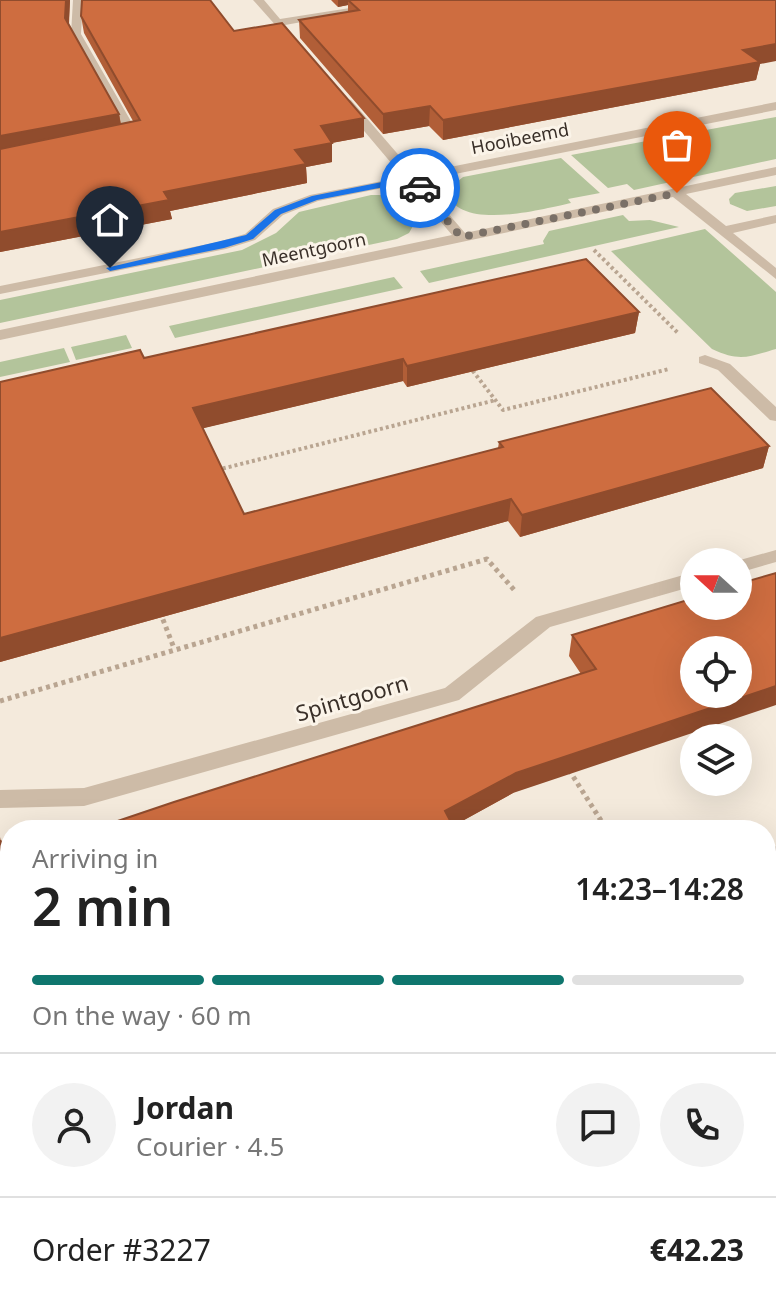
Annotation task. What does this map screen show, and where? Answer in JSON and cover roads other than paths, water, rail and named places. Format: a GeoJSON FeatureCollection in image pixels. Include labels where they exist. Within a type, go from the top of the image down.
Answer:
{"type":"FeatureCollection","features":[{"type":"Feature","properties":{"kind":"street"},"geometry":{"type":"LineString","coordinates":[[78,0],[76,34],[134,137],[119,140]]}},
{"type":"Feature","properties":{"kind":"street"},"geometry":{"type":"LineString","coordinates":[[258,0],[307,57]]}},
{"type":"Feature","properties":{"kind":"street"},"geometry":{"type":"LineString","coordinates":[[278,23],[420,0]]}},
{"type":"Feature","properties":{"kind":"street"},"geometry":{"type":"LineString","coordinates":[[336,91],[461,237]]}},
{"type":"Feature","properties":{"kind":"street","name":"Hooibeemd"},"geometry":{"type":"LineString","coordinates":[[0,290],[221,246],[250,237],[278,212],[294,204],[776,106]]}},
{"type":"Feature","properties":{"kind":"street","name":"Meentgoorn"},"geometry":{"type":"LineString","coordinates":[[0,335],[776,171]]}},
{"type":"Feature","properties":{"kind":"street"},"geometry":{"type":"LineString","coordinates":[[677,193],[776,275]]}},
{"type":"Feature","properties":{"kind":"street"},"geometry":{"type":"LineString","coordinates":[[723,231],[776,219]]}},
{"type":"Feature","properties":{"kind":"street"},"geometry":{"type":"LineString","coordinates":[[705,360],[724,367],[776,416]]}},
{"type":"Feature","properties":{"kind":"street"},"geometry":{"type":"LineString","coordinates":[[752,563],[776,556]]}},
{"type":"Feature","properties":{"kind":"street","name":"Spintgoorn"},"geometry":{"type":"LineString","coordinates":[[0,799],[84,797],[452,694],[543,622],[680,583]]}}]}
